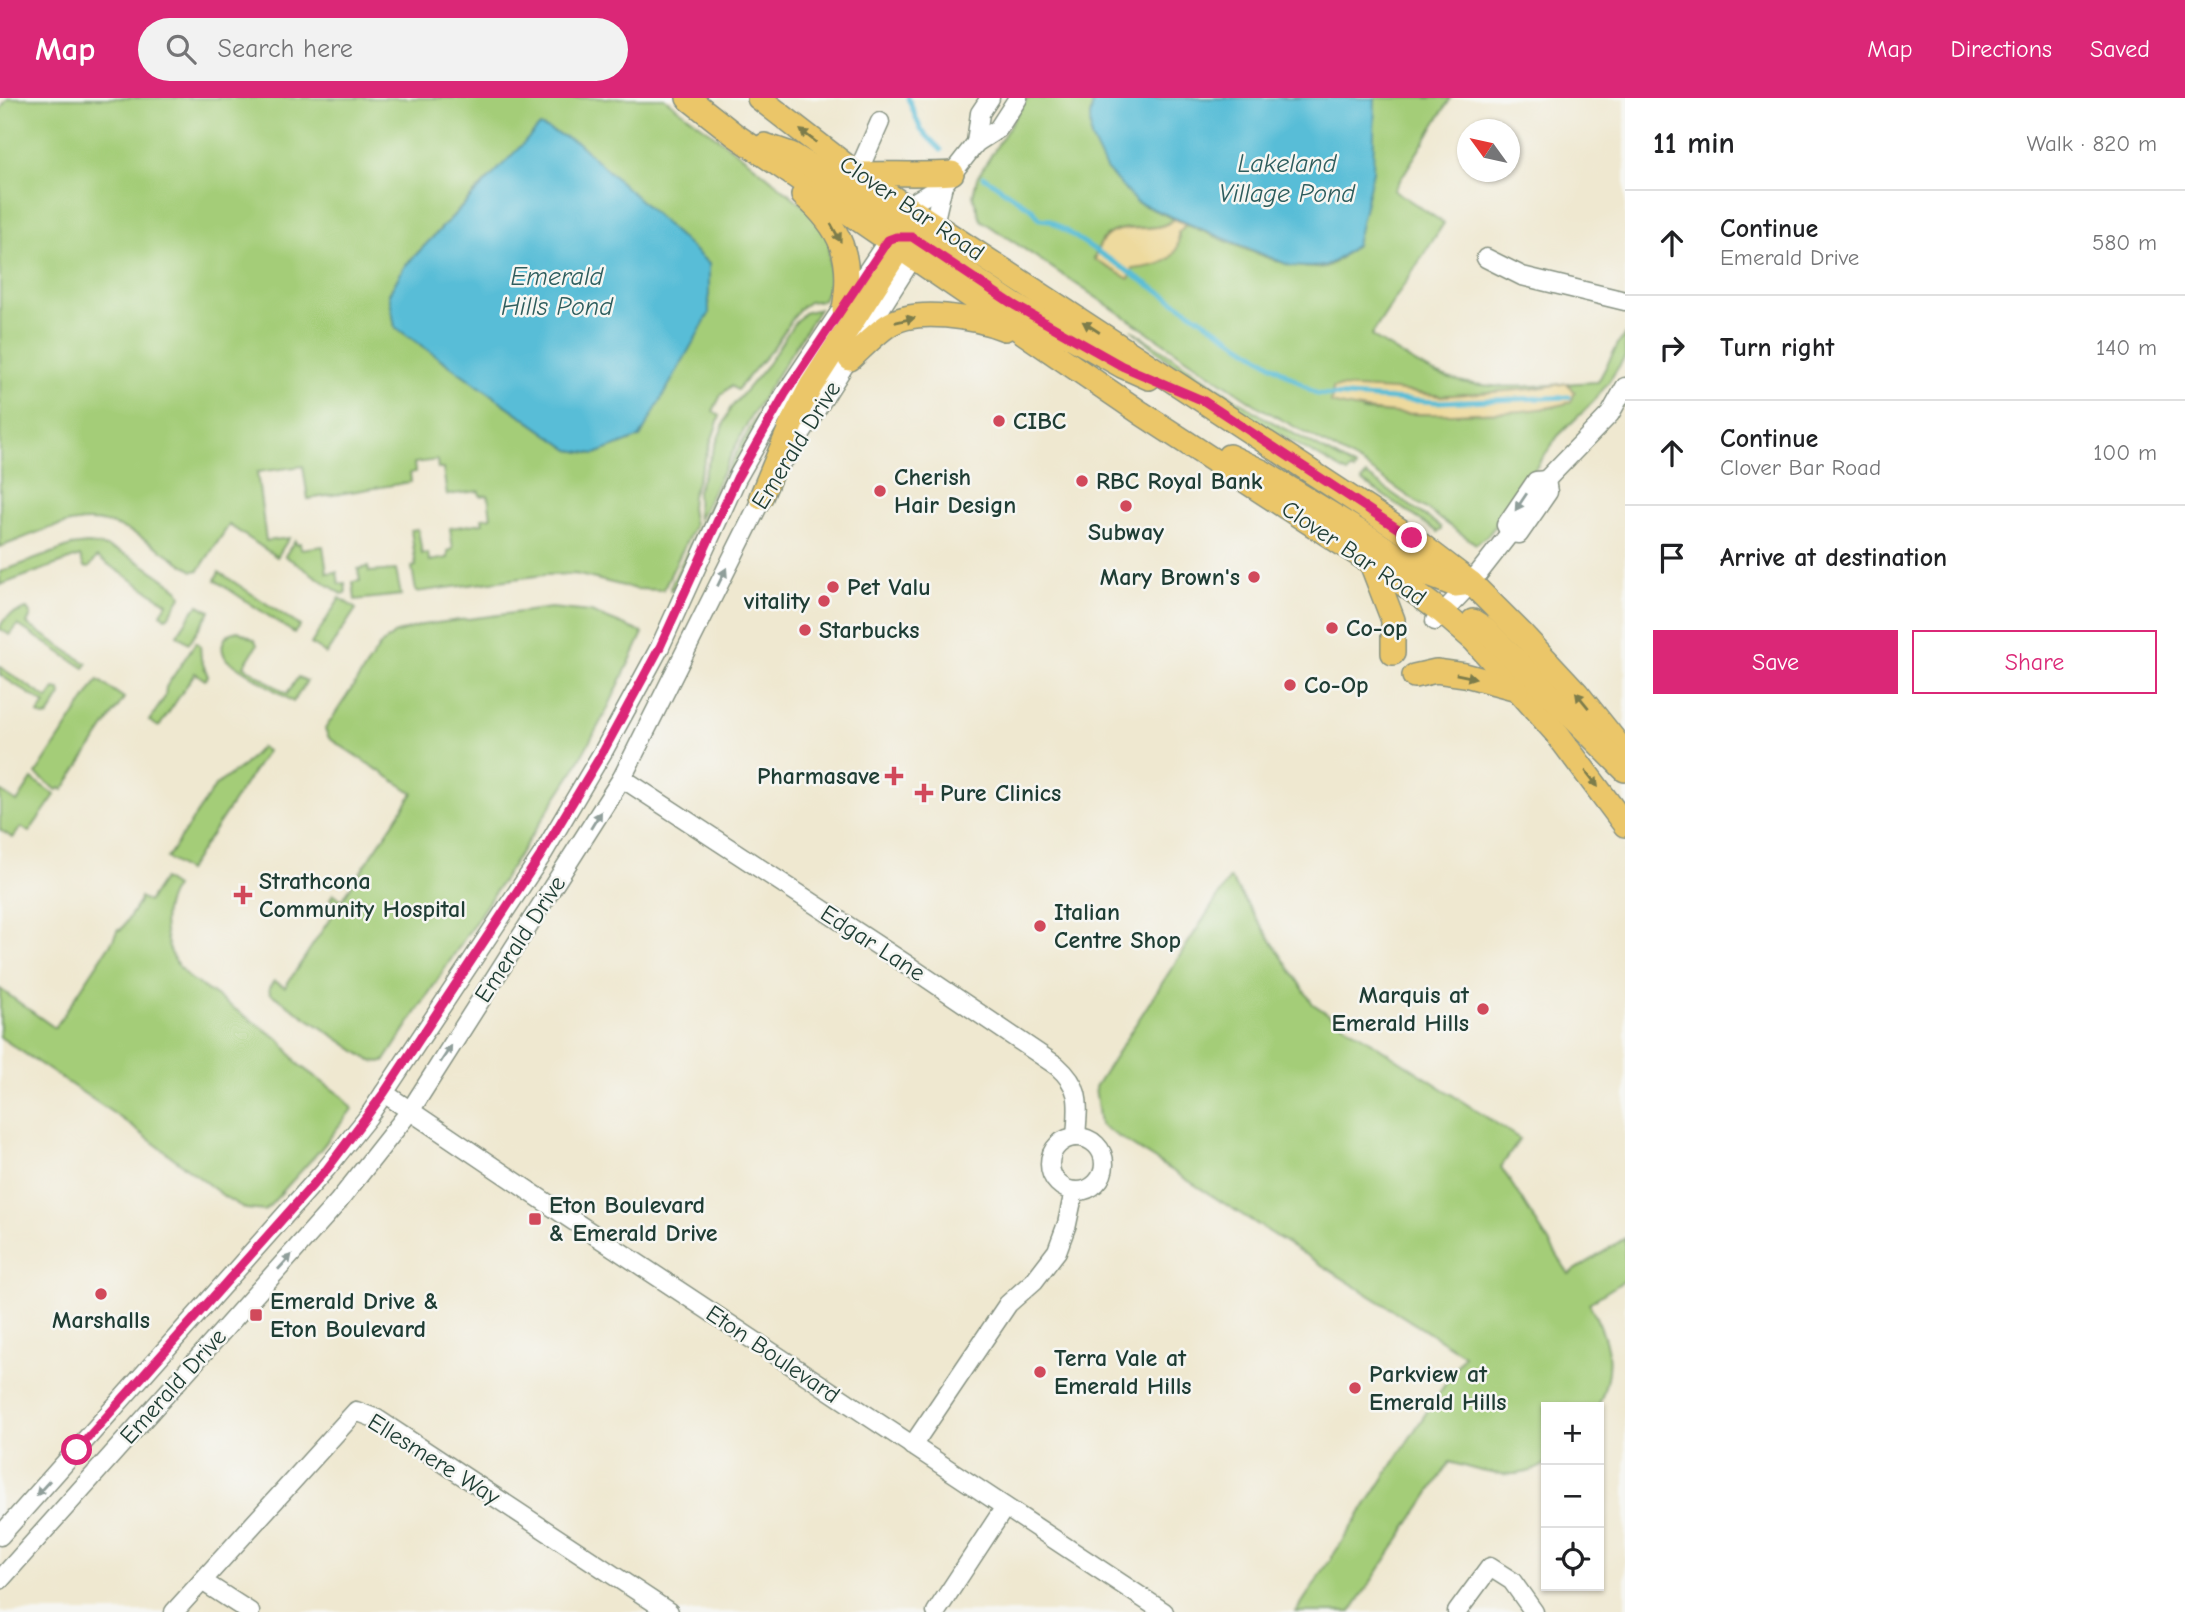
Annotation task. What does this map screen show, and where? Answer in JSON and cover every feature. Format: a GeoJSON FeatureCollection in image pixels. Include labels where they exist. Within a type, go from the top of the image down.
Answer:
{"type":"FeatureCollection","features":[{"type":"Feature","properties":{"kind":"main road","name":"Clover Bar Road"},"geometry":{"type":"LineString","coordinates":[[688,98],[735,135],[1204,401],[1412,538],[1471,583],[1577,692],[1625,753]]}},
{"type":"Feature","properties":{"kind":"main road","name":"Clover Bar Road"},"geometry":{"type":"LineString","coordinates":[[759,98],[857,174],[909,234],[1038,343],[1371,563],[1439,617],[1475,640],[1557,734],[1625,825]]}},
{"type":"Feature","properties":{"kind":"main road"},"geometry":{"type":"LineString","coordinates":[[735,135],[816,205],[833,226],[845,249],[847,264],[844,309]]}},
{"type":"Feature","properties":{"kind":"main road"},"geometry":{"type":"LineString","coordinates":[[857,174],[886,173],[947,179]]}},
{"type":"Feature","properties":{"kind":"main road"},"geometry":{"type":"LineString","coordinates":[[761,497],[792,423],[811,386],[909,234]]}},
{"type":"Feature","properties":{"kind":"main road"},"geometry":{"type":"LineString","coordinates":[[850,359],[889,324],[932,314],[986,321],[1038,343]]}},
{"type":"Feature","properties":{"kind":"main road"},"geometry":{"type":"LineString","coordinates":[[1141,413],[1262,472],[1423,573],[1455,585],[1471,583]]}},
{"type":"Feature","properties":{"kind":"main road"},"geometry":{"type":"LineString","coordinates":[[1371,563],[1393,620],[1393,653]]}},
{"type":"Feature","properties":{"kind":"main road"},"geometry":{"type":"LineString","coordinates":[[1439,617],[1465,617],[1484,628],[1625,770]]}},
{"type":"Feature","properties":{"kind":"main road"},"geometry":{"type":"LineString","coordinates":[[1414,676],[1436,671],[1517,689]]}},
{"type":"Feature","properties":{"kind":"street"},"geometry":{"type":"LineString","coordinates":[[976,143],[980,113],[990,98]]}},
{"type":"Feature","properties":{"kind":"street"},"geometry":{"type":"LineString","coordinates":[[909,234],[947,179],[976,143],[998,129],[1018,98]]}},
{"type":"Feature","properties":{"kind":"street"},"geometry":{"type":"LineString","coordinates":[[857,174],[880,122]]}},
{"type":"Feature","properties":{"kind":"street"},"geometry":{"type":"LineString","coordinates":[[909,234],[918,200],[947,179]]}},
{"type":"Feature","properties":{"kind":"street","name":"Emerald Drive"},"geometry":{"type":"LineString","coordinates":[[0,1536],[327,1169],[384,1093],[541,855],[597,762],[660,647],[737,478],[785,394],[844,309],[909,234]]}},
{"type":"Feature","properties":{"kind":"street","name":"Emerald Drive"},"geometry":{"type":"LineString","coordinates":[[0,1580],[331,1211],[410,1111],[622,778],[761,497],[850,359],[909,234]]}},
{"type":"Feature","properties":{"kind":"street"},"geometry":{"type":"LineString","coordinates":[[1486,258],[1522,276],[1625,301]]}},
{"type":"Feature","properties":{"kind":"street"},"geometry":{"type":"LineString","coordinates":[[1439,617],[1471,583],[1510,533],[1506,525],[1536,481],[1546,480],[1610,414],[1625,387]]}},
{"type":"Feature","properties":{"kind":"street","name":"Edgar Lane"},"geometry":{"type":"LineString","coordinates":[[622,778],[1057,1066],[1074,1083],[1078,1093],[1076,1137]]}},
{"type":"Feature","properties":{"kind":"street","name":"Eton Boulevard"},"geometry":{"type":"LineString","coordinates":[[384,1093],[1164,1612]]}},
{"type":"Feature","properties":{"kind":"street"},"geometry":{"type":"LineString","coordinates":[[1076,1137],[1093,1142],[1099,1149],[1104,1166],[1097,1182],[1091,1187],[1073,1191],[1058,1183],[1050,1167],[1054,1150],[1068,1139],[1076,1137]]}},
{"type":"Feature","properties":{"kind":"street"},"geometry":{"type":"LineString","coordinates":[[912,1446],[1008,1304],[1034,1281],[1057,1251],[1067,1224],[1073,1191]]}},
{"type":"Feature","properties":{"kind":"street","name":"Ellesmere Way"},"geometry":{"type":"LineString","coordinates":[[174,1612],[356,1410],[377,1419],[669,1612]]}},
{"type":"Feature","properties":{"kind":"street"},"geometry":{"type":"LineString","coordinates":[[936,1612],[1005,1507]]}},
{"type":"Feature","properties":{"kind":"street"},"geometry":{"type":"LineString","coordinates":[[1457,1612],[1490,1567],[1512,1581],[1534,1612]]}},
{"type":"Feature","properties":{"kind":"street"},"geometry":{"type":"LineString","coordinates":[[202,1581],[250,1612]]}},
{"type":"Feature","properties":{"kind":"green space"},"geometry":{"type":"Polygon","coordinates":[[[8,98],[664,98],[745,158],[820,219],[834,249],[829,250],[830,284],[823,300],[809,302],[799,309],[774,347],[737,390],[731,386],[721,395],[713,411],[720,416],[692,496],[694,526],[663,590],[636,589],[575,574],[544,575],[416,592],[411,530],[418,529],[422,554],[428,553],[429,561],[448,558],[448,551],[453,549],[450,528],[483,523],[482,518],[491,517],[488,495],[480,496],[479,491],[447,495],[443,469],[438,469],[437,460],[414,463],[415,472],[410,473],[411,482],[308,499],[303,466],[257,472],[266,541],[289,538],[277,557],[229,525],[199,570],[193,571],[153,544],[124,529],[93,521],[58,526],[0,547],[0,110],[8,98]],[[576,142],[488,179],[404,267],[389,294],[395,327],[570,450],[595,454],[640,437],[652,414],[709,264],[576,142]]]}},
{"type":"Feature","properties":{"kind":"green space"},"geometry":{"type":"Polygon","coordinates":[[[1027,98],[1094,98],[1090,117],[1136,202],[1174,219],[1159,226],[1112,232],[1103,240],[1094,258],[1132,269],[1179,238],[1178,233],[1186,224],[1275,260],[1311,268],[1325,267],[1356,245],[1375,98],[1451,98],[1394,190],[1444,223],[1371,336],[1420,366],[1456,380],[1516,387],[1558,384],[1532,389],[1441,396],[1394,390],[1363,411],[1457,414],[1552,407],[1566,384],[1598,382],[1625,335],[1625,357],[1594,401],[1558,436],[1498,523],[1476,544],[1365,466],[1259,407],[981,220],[973,196],[977,178],[1027,98]]]}},
{"type":"Feature","properties":{"kind":"green space"},"geometry":{"type":"Polygon","coordinates":[[[837,285],[837,297],[832,308],[749,439],[678,583],[671,591],[670,588],[740,446],[766,400],[813,330],[837,285]]]}},
{"type":"Feature","properties":{"kind":"green space"},"geometry":{"type":"Polygon","coordinates":[[[819,309],[750,418],[698,520],[697,491],[730,409],[768,364],[793,325],[804,313],[819,309]]]}},
{"type":"Feature","properties":{"kind":"green space"},"geometry":{"type":"Polygon","coordinates":[[[1132,330],[1265,418],[1356,468],[1348,473],[1277,433],[1219,397],[1166,359],[1132,330]]]}},
{"type":"Feature","properties":{"kind":"green space"},"geometry":{"type":"Polygon","coordinates":[[[1366,475],[1441,527],[1441,530],[1438,532],[1362,481],[1366,475]]]}},
{"type":"Feature","properties":{"kind":"green space"},"geometry":{"type":"Polygon","coordinates":[[[295,540],[296,544],[300,543],[301,549],[323,546],[327,573],[337,572],[339,584],[345,583],[346,593],[342,594],[285,556],[295,540]]]}},
{"type":"Feature","properties":{"kind":"green space"},"geometry":{"type":"Polygon","coordinates":[[[100,545],[124,554],[178,589],[181,597],[168,617],[165,618],[161,614],[167,603],[97,557],[89,568],[84,567],[80,556],[0,585],[0,572],[71,546],[100,545]]]}},
{"type":"Feature","properties":{"kind":"green space"},"geometry":{"type":"Polygon","coordinates":[[[368,567],[369,572],[396,570],[401,595],[355,600],[353,582],[360,581],[358,569],[368,567]]]}},
{"type":"Feature","properties":{"kind":"green space"},"geometry":{"type":"Polygon","coordinates":[[[219,572],[300,626],[294,633],[215,580],[219,572]]]}},
{"type":"Feature","properties":{"kind":"green space"},"geometry":{"type":"Polygon","coordinates":[[[340,598],[356,609],[326,654],[311,644],[340,598]]]}},
{"type":"Feature","properties":{"kind":"green space"},"geometry":{"type":"Polygon","coordinates":[[[199,605],[210,611],[189,643],[177,635],[199,605]]]}},
{"type":"Feature","properties":{"kind":"green space"},"geometry":{"type":"Polygon","coordinates":[[[551,608],[591,612],[643,633],[606,712],[571,775],[384,1062],[371,1061],[270,993],[269,988],[274,981],[285,987],[339,905],[330,899],[333,894],[342,900],[413,793],[329,738],[325,729],[380,646],[394,634],[422,625],[551,608]]]}},
{"type":"Feature","properties":{"kind":"green space"},"geometry":{"type":"Polygon","coordinates":[[[27,609],[31,615],[27,624],[87,664],[84,668],[18,625],[10,635],[0,629],[7,618],[27,609]]]}},
{"type":"Feature","properties":{"kind":"green space"},"geometry":{"type":"Polygon","coordinates":[[[238,631],[255,640],[257,645],[244,666],[287,694],[298,677],[307,681],[293,702],[227,660],[223,650],[224,641],[238,631]]]}},
{"type":"Feature","properties":{"kind":"green space"},"geometry":{"type":"Polygon","coordinates":[[[196,642],[200,645],[201,659],[208,676],[205,680],[195,673],[159,727],[149,721],[165,697],[166,687],[196,642]]]}},
{"type":"Feature","properties":{"kind":"green space"},"geometry":{"type":"Polygon","coordinates":[[[0,667],[48,699],[55,689],[60,690],[61,695],[48,716],[38,714],[45,704],[0,675],[0,667]]]}},
{"type":"Feature","properties":{"kind":"green space"},"geometry":{"type":"Polygon","coordinates":[[[98,680],[124,698],[63,790],[57,790],[36,774],[98,680]]]}},
{"type":"Feature","properties":{"kind":"green space"},"geometry":{"type":"Polygon","coordinates":[[[261,747],[267,751],[187,871],[167,858],[216,785],[244,765],[261,747]]]}},
{"type":"Feature","properties":{"kind":"green space"},"geometry":{"type":"Polygon","coordinates":[[[32,779],[55,795],[29,832],[21,827],[13,838],[0,830],[0,791],[17,802],[32,779]]]}},
{"type":"Feature","properties":{"kind":"green space"},"geometry":{"type":"Polygon","coordinates":[[[1230,878],[1313,1004],[1520,1139],[1501,1167],[1569,1274],[1625,1238],[1625,1280],[1589,1303],[1602,1331],[1608,1354],[1607,1378],[1600,1402],[1541,1402],[1541,1466],[1534,1470],[1498,1474],[1450,1462],[1351,1612],[1296,1612],[1464,1355],[1100,1125],[1095,1087],[1230,878]]]}},
{"type":"Feature","properties":{"kind":"green space"},"geometry":{"type":"Polygon","coordinates":[[[163,879],[175,887],[165,910],[164,922],[169,946],[180,968],[188,977],[280,1040],[299,1065],[343,1097],[352,1109],[320,1150],[265,1211],[246,1209],[225,1197],[122,1119],[0,1037],[0,989],[55,1028],[140,897],[148,902],[163,879]]]}},
{"type":"Feature","properties":{"kind":"sand"},"geometry":{"type":"Polygon","coordinates":[[[1174,219],[1186,224],[1178,233],[1176,251],[1166,261],[1133,269],[1129,279],[1095,260],[1100,244],[1108,235],[1118,230],[1153,228],[1174,219]]]}},
{"type":"Feature","properties":{"kind":"sand"},"geometry":{"type":"Polygon","coordinates":[[[1567,383],[1575,392],[1571,402],[1523,411],[1402,414],[1331,403],[1333,388],[1339,387],[1441,396],[1532,389],[1567,383]]]}},
{"type":"Feature","properties":{"kind":"water","name":"Lakeland Village Pond"},"geometry":{"type":"Polygon","coordinates":[[[1094,98],[1375,98],[1373,171],[1356,245],[1326,265],[1291,266],[1136,202],[1106,169],[1091,138],[1090,117],[1094,98]]]}},
{"type":"Feature","properties":{"kind":"water","name":"Emerald Hills Pond"},"geometry":{"type":"Polygon","coordinates":[[[540,126],[577,142],[709,264],[709,314],[640,437],[595,454],[570,450],[395,327],[389,294],[404,267],[540,126]]]}},
{"type":"Feature","properties":{"kind":"waterway"},"geometry":{"type":"LineString","coordinates":[[908,98],[921,130],[941,150]]}},
{"type":"Feature","properties":{"kind":"waterway"},"geometry":{"type":"LineString","coordinates":[[984,177],[1032,209],[1040,219],[1049,220],[1317,394],[1437,402],[1569,397]]}},
{"type":"Feature","properties":{"kind":"place","name":"CIBC"},"geometry":{"type":"Point","coordinates":[999,421]}},
{"type":"Feature","properties":{"kind":"place","name":"RBC Royal Bank"},"geometry":{"type":"Point","coordinates":[1082,481]}},
{"type":"Feature","properties":{"kind":"place","name":"Cherish Hair Design"},"geometry":{"type":"Point","coordinates":[880,491]}},
{"type":"Feature","properties":{"kind":"place","name":"Subway"},"geometry":{"type":"Point","coordinates":[1126,506]}},
{"type":"Feature","properties":{"kind":"place","name":"Mary Brown's"},"geometry":{"type":"Point","coordinates":[1254,577]}},
{"type":"Feature","properties":{"kind":"place","name":"Pet Valu"},"geometry":{"type":"Point","coordinates":[833,587]}},
{"type":"Feature","properties":{"kind":"place","name":"vitality"},"geometry":{"type":"Point","coordinates":[824,601]}},
{"type":"Feature","properties":{"kind":"place","name":"Co-op"},"geometry":{"type":"Point","coordinates":[1332,628]}},
{"type":"Feature","properties":{"kind":"place","name":"Starbucks"},"geometry":{"type":"Point","coordinates":[805,630]}},
{"type":"Feature","properties":{"kind":"place","name":"Co-Op"},"geometry":{"type":"Point","coordinates":[1290,685]}},
{"type":"Feature","properties":{"kind":"place","name":"Pharmasave"},"geometry":{"type":"Point","coordinates":[894,776]}},
{"type":"Feature","properties":{"kind":"place","name":"Pure Clinics"},"geometry":{"type":"Point","coordinates":[924,793]}},
{"type":"Feature","properties":{"kind":"place","name":"Strathcona Community Hospital"},"geometry":{"type":"Point","coordinates":[243,895]}},
{"type":"Feature","properties":{"kind":"place","name":"Italian Centre Shop"},"geometry":{"type":"Point","coordinates":[1040,926]}},
{"type":"Feature","properties":{"kind":"place","name":"Marquis at Emerald Hills"},"geometry":{"type":"Point","coordinates":[1483,1009]}},
{"type":"Feature","properties":{"kind":"place","name":"Eton Boulevard & Emerald Drive"},"geometry":{"type":"Point","coordinates":[535,1219]}},
{"type":"Feature","properties":{"kind":"place","name":"Marshalls"},"geometry":{"type":"Point","coordinates":[101,1294]}},
{"type":"Feature","properties":{"kind":"place","name":"Emerald Drive & Eton Boulevard"},"geometry":{"type":"Point","coordinates":[256,1315]}},
{"type":"Feature","properties":{"kind":"place","name":"Terra Vale at Emerald Hills"},"geometry":{"type":"Point","coordinates":[1040,1372]}},
{"type":"Feature","properties":{"kind":"place","name":"Parkview at Emerald Hills"},"geometry":{"type":"Point","coordinates":[1355,1388]}},
{"type":"Feature","properties":{"kind":"route"},"geometry":{"type":"LineString","coordinates":[[77,1450],[327,1169],[384,1093],[541,855],[604,750],[660,647],[737,478],[785,394],[888,240],[912,237],[1014,305],[1122,366],[1204,401],[1412,538]]}}]}
